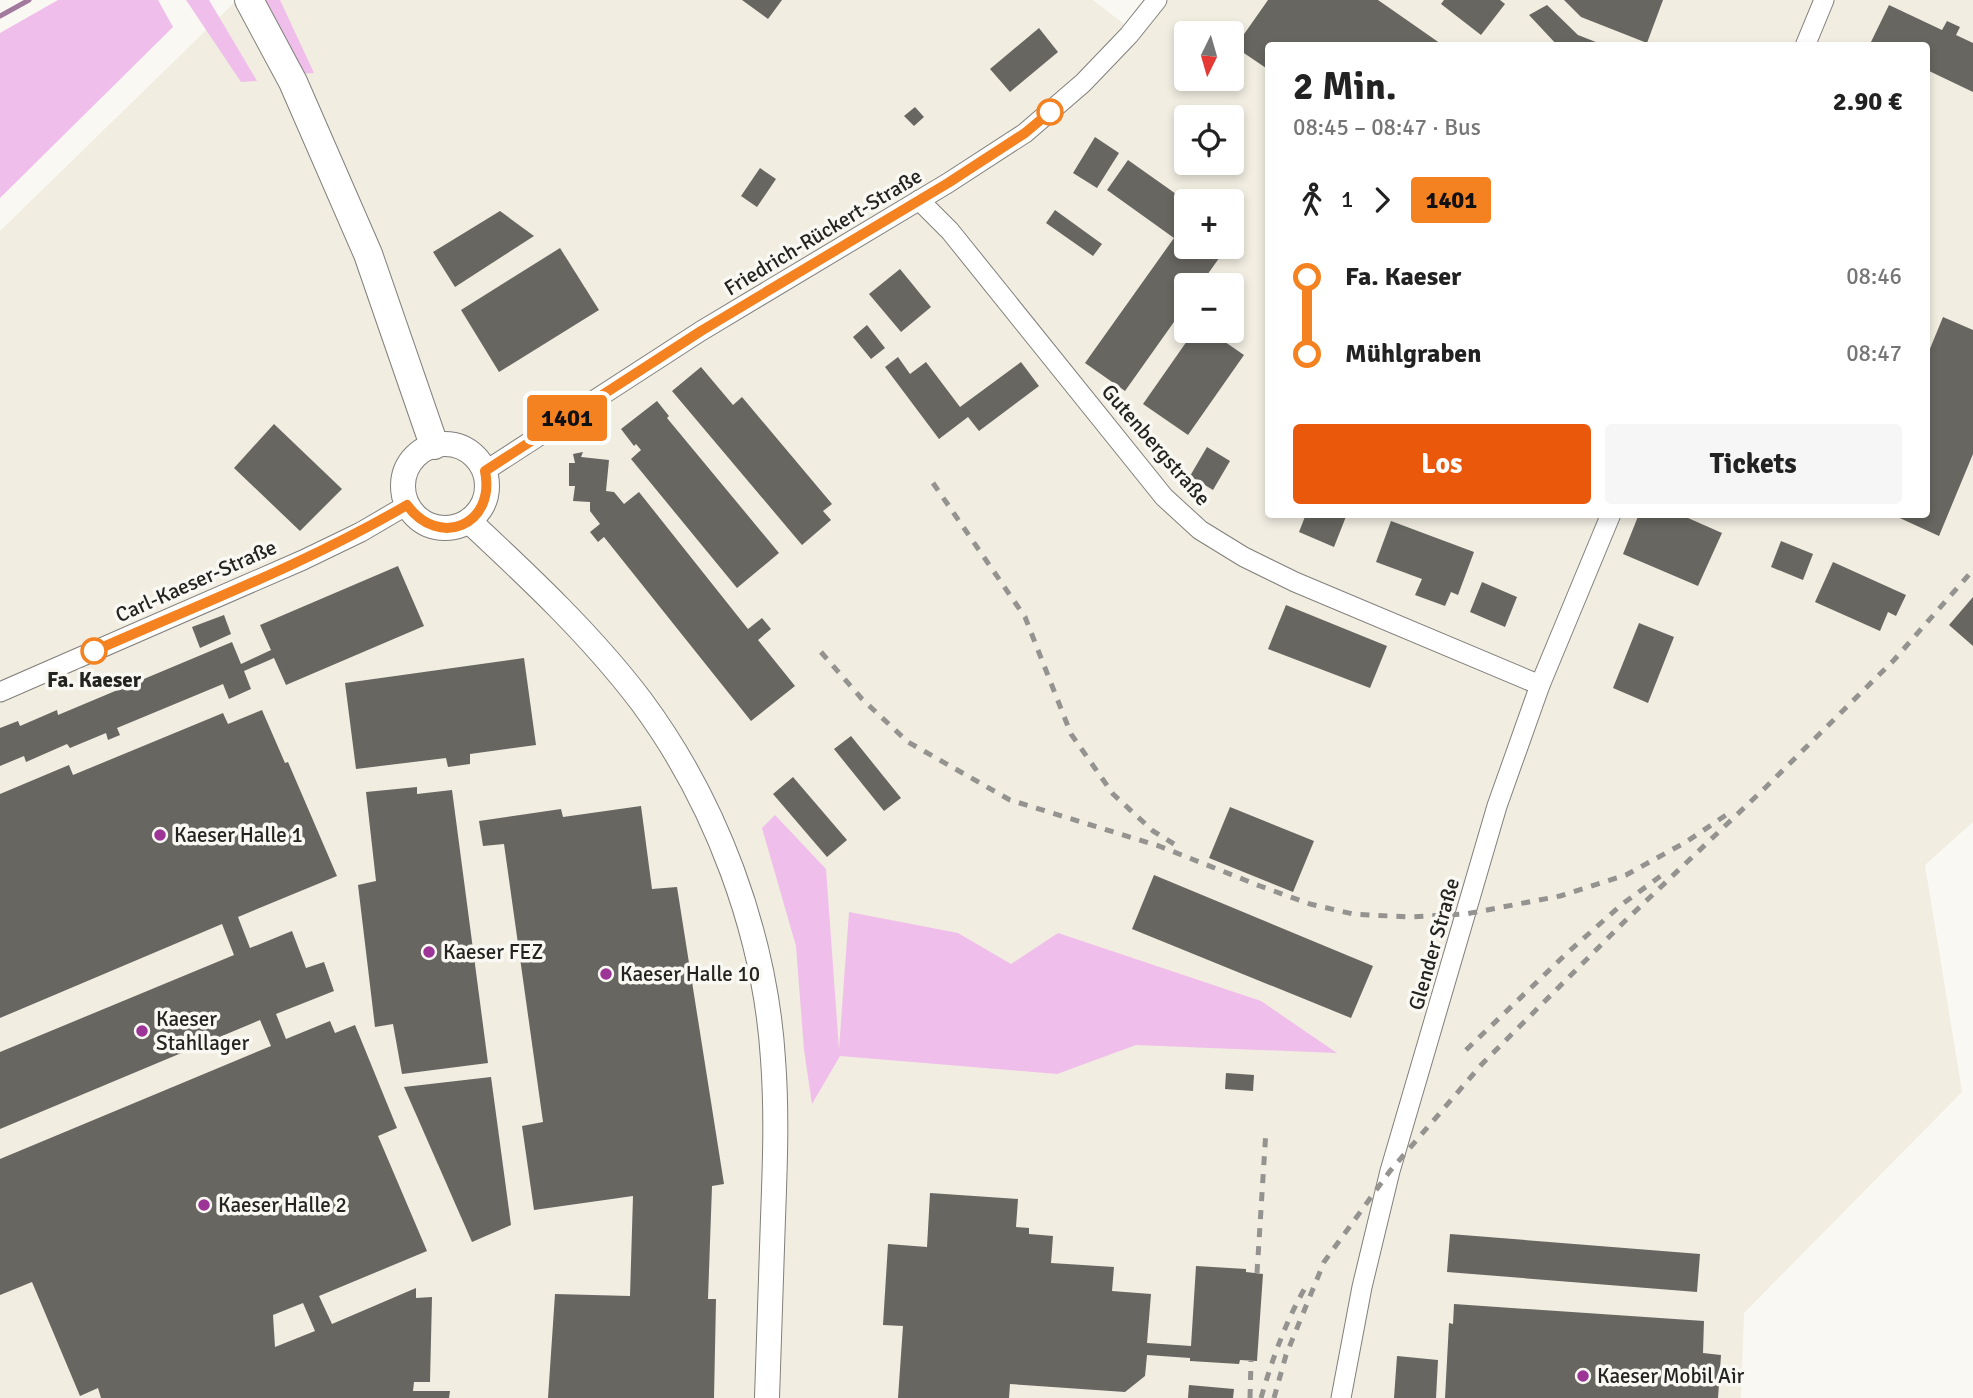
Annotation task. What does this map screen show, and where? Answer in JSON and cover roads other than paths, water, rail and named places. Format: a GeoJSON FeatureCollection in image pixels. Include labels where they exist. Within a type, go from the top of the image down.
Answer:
{"type":"FeatureCollection","features":[{"type":"Feature","properties":{"kind":"highway"},"geometry":{"type":"LineString","coordinates":[[248,0],[293,82],[368,254],[434,445]]}},
{"type":"Feature","properties":{"kind":"main road"},"geometry":{"type":"LineString","coordinates":[[445,443],[462,446],[480,460],[485,471],[488,483],[484,503],[469,521],[459,526],[446,528],[425,523],[415,516],[403,494],[405,470],[416,455],[434,445],[445,443]]}},
{"type":"Feature","properties":{"kind":"main road"},"geometry":{"type":"LineString","coordinates":[[469,521],[582,632],[640,699],[665,735],[697,791],[745,906],[770,1023],[773,1058],[776,1127],[767,1398]]}},
{"type":"Feature","properties":{"kind":"street","name":"Friedrich-Rückert-Straße"},"geometry":{"type":"LineString","coordinates":[[485,471],[701,331],[779,286],[1025,133],[1083,83],[1120,45],[1157,0]]}},
{"type":"Feature","properties":{"kind":"street"},"geometry":{"type":"LineString","coordinates":[[1807,42],[1824,0]]}},
{"type":"Feature","properties":{"kind":"street","name":"Gutenbergstraße"},"geometry":{"type":"LineString","coordinates":[[919,200],[950,231],[1164,497],[1200,530],[1244,557],[1295,582],[1540,685]]}},
{"type":"Feature","properties":{"kind":"street","name":"Carl-Kaeser-Straße"},"geometry":{"type":"LineString","coordinates":[[0,692],[303,560],[361,532],[407,505]]}},
{"type":"Feature","properties":{"kind":"street","name":"Glender Straße"},"geometry":{"type":"LineString","coordinates":[[1341,1398],[1362,1287],[1393,1159],[1497,806],[1540,685],[1609,518]]}},
{"type":"Feature","properties":{"kind":"waterway"},"geometry":{"type":"LineString","coordinates":[[0,16],[29,0]]}},
{"type":"Feature","properties":{"kind":"railway"},"geometry":{"type":"LineString","coordinates":[[933,483],[1025,617],[1071,734],[1113,794],[1153,831],[1174,844]]}},
{"type":"Feature","properties":{"kind":"railway"},"geometry":{"type":"LineString","coordinates":[[1274,1398],[1286,1355],[1324,1262],[1390,1171],[1482,1064],[1894,660],[1973,570]]}},
{"type":"Feature","properties":{"kind":"railway"},"geometry":{"type":"LineString","coordinates":[[821,652],[862,699],[908,742],[1010,800],[1159,846],[1310,904],[1353,914],[1408,917],[1466,914],[1560,896],[1626,875],[1686,842],[1729,813]]}},
{"type":"Feature","properties":{"kind":"railway"},"geometry":{"type":"LineString","coordinates":[[1466,1050],[1565,955],[1621,905],[1662,875]]}},
{"type":"Feature","properties":{"kind":"railway"},"geometry":{"type":"LineString","coordinates":[[1257,1273],[1266,1130]]}},
{"type":"Feature","properties":{"kind":"railway"},"geometry":{"type":"LineString","coordinates":[[1261,1398],[1280,1342],[1305,1288]]}},
{"type":"Feature","properties":{"kind":"railway"},"geometry":{"type":"LineString","coordinates":[[1250,1398],[1251,1361]]}},
{"type":"Feature","properties":{"kind":"place","name":"Fa. Kaeser"},"geometry":{"type":"Point","coordinates":[94,651]}},
{"type":"Feature","properties":{"kind":"place","name":"Kaeser Halle 1"},"geometry":{"type":"Point","coordinates":[160,835]}},
{"type":"Feature","properties":{"kind":"place","name":"Kaeser FEZ"},"geometry":{"type":"Point","coordinates":[429,952]}},
{"type":"Feature","properties":{"kind":"place","name":"Kaeser Halle 10"},"geometry":{"type":"Point","coordinates":[606,974]}},
{"type":"Feature","properties":{"kind":"place","name":"Kaeser Stahllager"},"geometry":{"type":"Point","coordinates":[142,1031]}},
{"type":"Feature","properties":{"kind":"place","name":"Kaeser Halle 2"},"geometry":{"type":"Point","coordinates":[204,1205]}},
{"type":"Feature","properties":{"kind":"place","name":"Kaeser Mobil Air"},"geometry":{"type":"Point","coordinates":[1583,1376]}}]}
